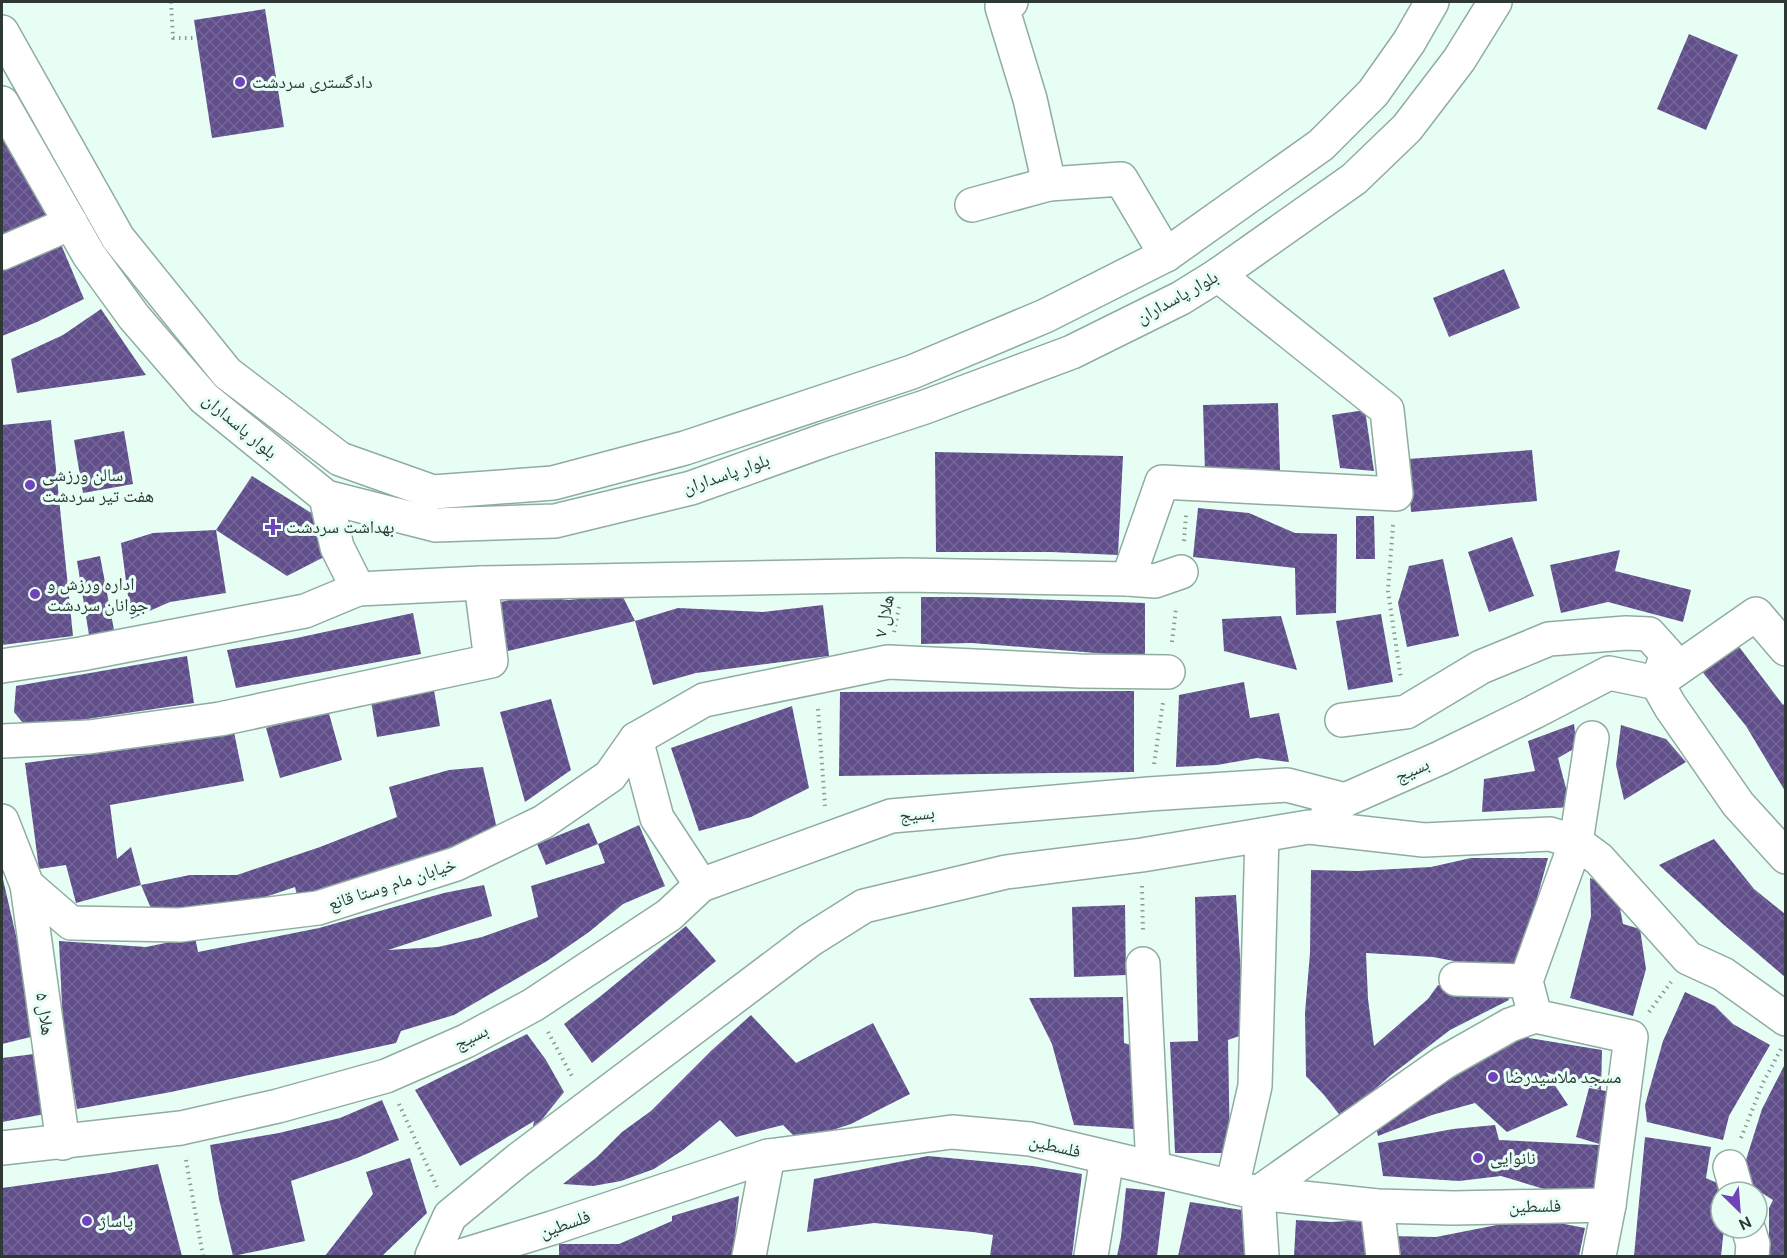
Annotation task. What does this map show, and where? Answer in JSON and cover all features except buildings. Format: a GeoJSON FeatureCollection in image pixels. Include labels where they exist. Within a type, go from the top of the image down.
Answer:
{"type":"FeatureCollection","features":[{"type":"Feature","properties":{"kind":"street"},"geometry":{"type":"LineString","coordinates":[[1011,2],[1002,7],[1030,99],[1049,184]]}},
{"type":"Feature","properties":{"kind":"street","name":"بلوار پاسداران"},"geometry":{"type":"LineString","coordinates":[[4,42],[110,226],[227,373],[340,459],[433,492],[553,483],[685,448],[912,372],[1045,316],[1173,250],[1321,145],[1373,93],[1409,42],[1432,2]]}},
{"type":"Feature","properties":{"kind":"street","name":"بلوار پاسداران"},"geometry":{"type":"LineString","coordinates":[[2,103],[78,235],[134,317],[204,398],[326,497],[436,525],[555,521],[692,488],[925,407],[1072,352],[1180,298],[1211,279],[1353,178],[1407,128],[1459,60],[1495,2]]}},
{"type":"Feature","properties":{"kind":"street"},"geometry":{"type":"LineString","coordinates":[[1321,145],[1329,170],[1338,175],[1353,178]]}},
{"type":"Feature","properties":{"kind":"street"},"geometry":{"type":"LineString","coordinates":[[972,205],[1049,184],[1121,179],[1173,250],[1192,249],[1201,257],[1211,279],[1387,410],[1396,494],[1162,482],[1128,579]]}},
{"type":"Feature","properties":{"kind":"street"},"geometry":{"type":"LineString","coordinates":[[2,253],[78,235],[91,224],[110,226]]}},
{"type":"Feature","properties":{"kind":"street"},"geometry":{"type":"LineString","coordinates":[[912,372],[908,393],[914,401],[925,407]]}},
{"type":"Feature","properties":{"kind":"street"},"geometry":{"type":"LineString","coordinates":[[814,405],[823,411],[828,420],[825,440]]}},
{"type":"Feature","properties":{"kind":"street"},"geometry":{"type":"LineString","coordinates":[[326,497],[337,547],[358,590]]}},
{"type":"Feature","properties":{"kind":"street"},"geometry":{"type":"LineString","coordinates":[[2,666],[81,654],[305,611],[358,590],[481,583],[905,575],[1155,581],[1181,572]]}},
{"type":"Feature","properties":{"kind":"street"},"geometry":{"type":"LineString","coordinates":[[2,741],[89,737],[220,719],[491,661],[481,583]]}},
{"type":"Feature","properties":{"kind":"street"},"geometry":{"type":"LineString","coordinates":[[1657,683],[1756,614],[1785,649]]}},
{"type":"Feature","properties":{"kind":"street"},"geometry":{"type":"LineString","coordinates":[[1342,720],[1406,712],[1481,668],[1550,639],[1626,633],[1649,634],[1667,654],[1657,683],[1670,706],[1738,804],[1785,857]]}},
{"type":"Feature","properties":{"kind":"street"},"geometry":{"type":"LineString","coordinates":[[701,885],[657,818],[636,739],[704,700],[888,662],[1080,671],[1168,672]]}},
{"type":"Feature","properties":{"kind":"street","name":"بسیج"},"geometry":{"type":"LineString","coordinates":[[2,1149],[181,1128],[278,1106],[386,1076],[466,1041],[533,1005],[669,915],[701,885],[891,816],[1287,785],[1345,800],[1440,758],[1610,673],[1657,683]]}},
{"type":"Feature","properties":{"kind":"street"},"geometry":{"type":"LineString","coordinates":[[1535,1016],[1526,981],[1576,842],[1592,738]]}},
{"type":"Feature","properties":{"kind":"street","name":"خیابان مام وستا قانع"},"geometry":{"type":"LineString","coordinates":[[2,821],[27,885],[71,923],[180,925],[318,908],[456,864],[543,822],[610,776],[636,739]]}},
{"type":"Feature","properties":{"kind":"street"},"geometry":{"type":"LineString","coordinates":[[1309,826],[1345,800]]}},
{"type":"Feature","properties":{"kind":"street"},"geometry":{"type":"LineString","coordinates":[[432,1257],[450,1216],[518,1160],[810,940],[864,906],[1006,872],[1142,855],[1309,826],[1424,840],[1550,834],[1576,842],[1599,860],[1688,958],[1723,974],[1785,1018]]}},
{"type":"Feature","properties":{"kind":"street"},"geometry":{"type":"LineString","coordinates":[[1262,835],[1256,1086],[1245,1190],[1262,1257]]}},
{"type":"Feature","properties":{"kind":"street","name":"هلال ۵"},"geometry":{"type":"LineString","coordinates":[[27,885],[63,1143]]}},
{"type":"Feature","properties":{"kind":"street"},"geometry":{"type":"LineString","coordinates":[[1143,964],[1153,1167]]}},
{"type":"Feature","properties":{"kind":"street"},"geometry":{"type":"LineString","coordinates":[[1456,979],[1526,981]]}},
{"type":"Feature","properties":{"kind":"street"},"geometry":{"type":"LineString","coordinates":[[1245,1190],[1443,1064],[1510,1025],[1535,1016],[1631,1037],[1609,1204],[1599,1257]]}},
{"type":"Feature","properties":{"kind":"street","name":"فلسطین"},"geometry":{"type":"LineString","coordinates":[[461,1257],[768,1156],[952,1132],[1030,1139],[1245,1190],[1377,1206],[1453,1208],[1609,1204]]}},
{"type":"Feature","properties":{"kind":"street"},"geometry":{"type":"LineString","coordinates":[[749,1257],[768,1156]]}},
{"type":"Feature","properties":{"kind":"street"},"geometry":{"type":"LineString","coordinates":[[1091,1257],[1107,1158]]}},
{"type":"Feature","properties":{"kind":"street"},"geometry":{"type":"LineString","coordinates":[[1377,1206],[1383,1257]]}},
{"type":"Feature","properties":{"kind":"street"},"geometry":{"type":"LineString","coordinates":[[1752,1240],[1752,1257]]}},
{"type":"Feature","properties":{"kind":"path"},"geometry":{"type":"LineString","coordinates":[[171,2],[173,38],[197,38]]}},
{"type":"Feature","properties":{"kind":"path"},"geometry":{"type":"LineString","coordinates":[[1181,572],[1186,515],[1196,483]]}},
{"type":"Feature","properties":{"kind":"path"},"geometry":{"type":"LineString","coordinates":[[1396,494],[1388,591],[1406,712]]}},
{"type":"Feature","properties":{"kind":"path","name":"هلال ۷"},"geometry":{"type":"LineString","coordinates":[[888,662],[905,575]]}},
{"type":"Feature","properties":{"kind":"path"},"geometry":{"type":"LineString","coordinates":[[816,677],[828,840]]}},
{"type":"Feature","properties":{"kind":"path"},"geometry":{"type":"LineString","coordinates":[[1142,855],[1143,964]]}},
{"type":"Feature","properties":{"kind":"path"},"geometry":{"type":"LineString","coordinates":[[1631,1037],[1688,958]]}},
{"type":"Feature","properties":{"kind":"path"},"geometry":{"type":"LineString","coordinates":[[533,1005],[589,1106]]}},
{"type":"Feature","properties":{"kind":"path"},"geometry":{"type":"LineString","coordinates":[[1734,1179],[1763,1083],[1781,1048],[1785,1045]]}},
{"type":"Feature","properties":{"kind":"path"},"geometry":{"type":"LineString","coordinates":[[386,1076],[450,1216]]}},
{"type":"Feature","properties":{"kind":"path"},"geometry":{"type":"LineString","coordinates":[[181,1128],[203,1257]]}},
{"type":"Feature","properties":{"kind":"place","name":"دادگستری سردشت"},"geometry":{"type":"Point","coordinates":[240,82]}},
{"type":"Feature","properties":{"kind":"place","name":"سالن ورزشی هفت تیر سردشت"},"geometry":{"type":"Point","coordinates":[30,485]}},
{"type":"Feature","properties":{"kind":"place","name":"بهداشت سردشت"},"geometry":{"type":"Point","coordinates":[273,527]}},
{"type":"Feature","properties":{"kind":"place","name":"اداره ورزش و جوانان سردشت"},"geometry":{"type":"Point","coordinates":[35,594]}},
{"type":"Feature","properties":{"kind":"place","name":"مسجد ملاسیدرضا"},"geometry":{"type":"Point","coordinates":[1493,1077]}},
{"type":"Feature","properties":{"kind":"place","name":"نانوایی"},"geometry":{"type":"Point","coordinates":[1478,1158]}},
{"type":"Feature","properties":{"kind":"place","name":"پاساژ"},"geometry":{"type":"Point","coordinates":[87,1221]}}]}
